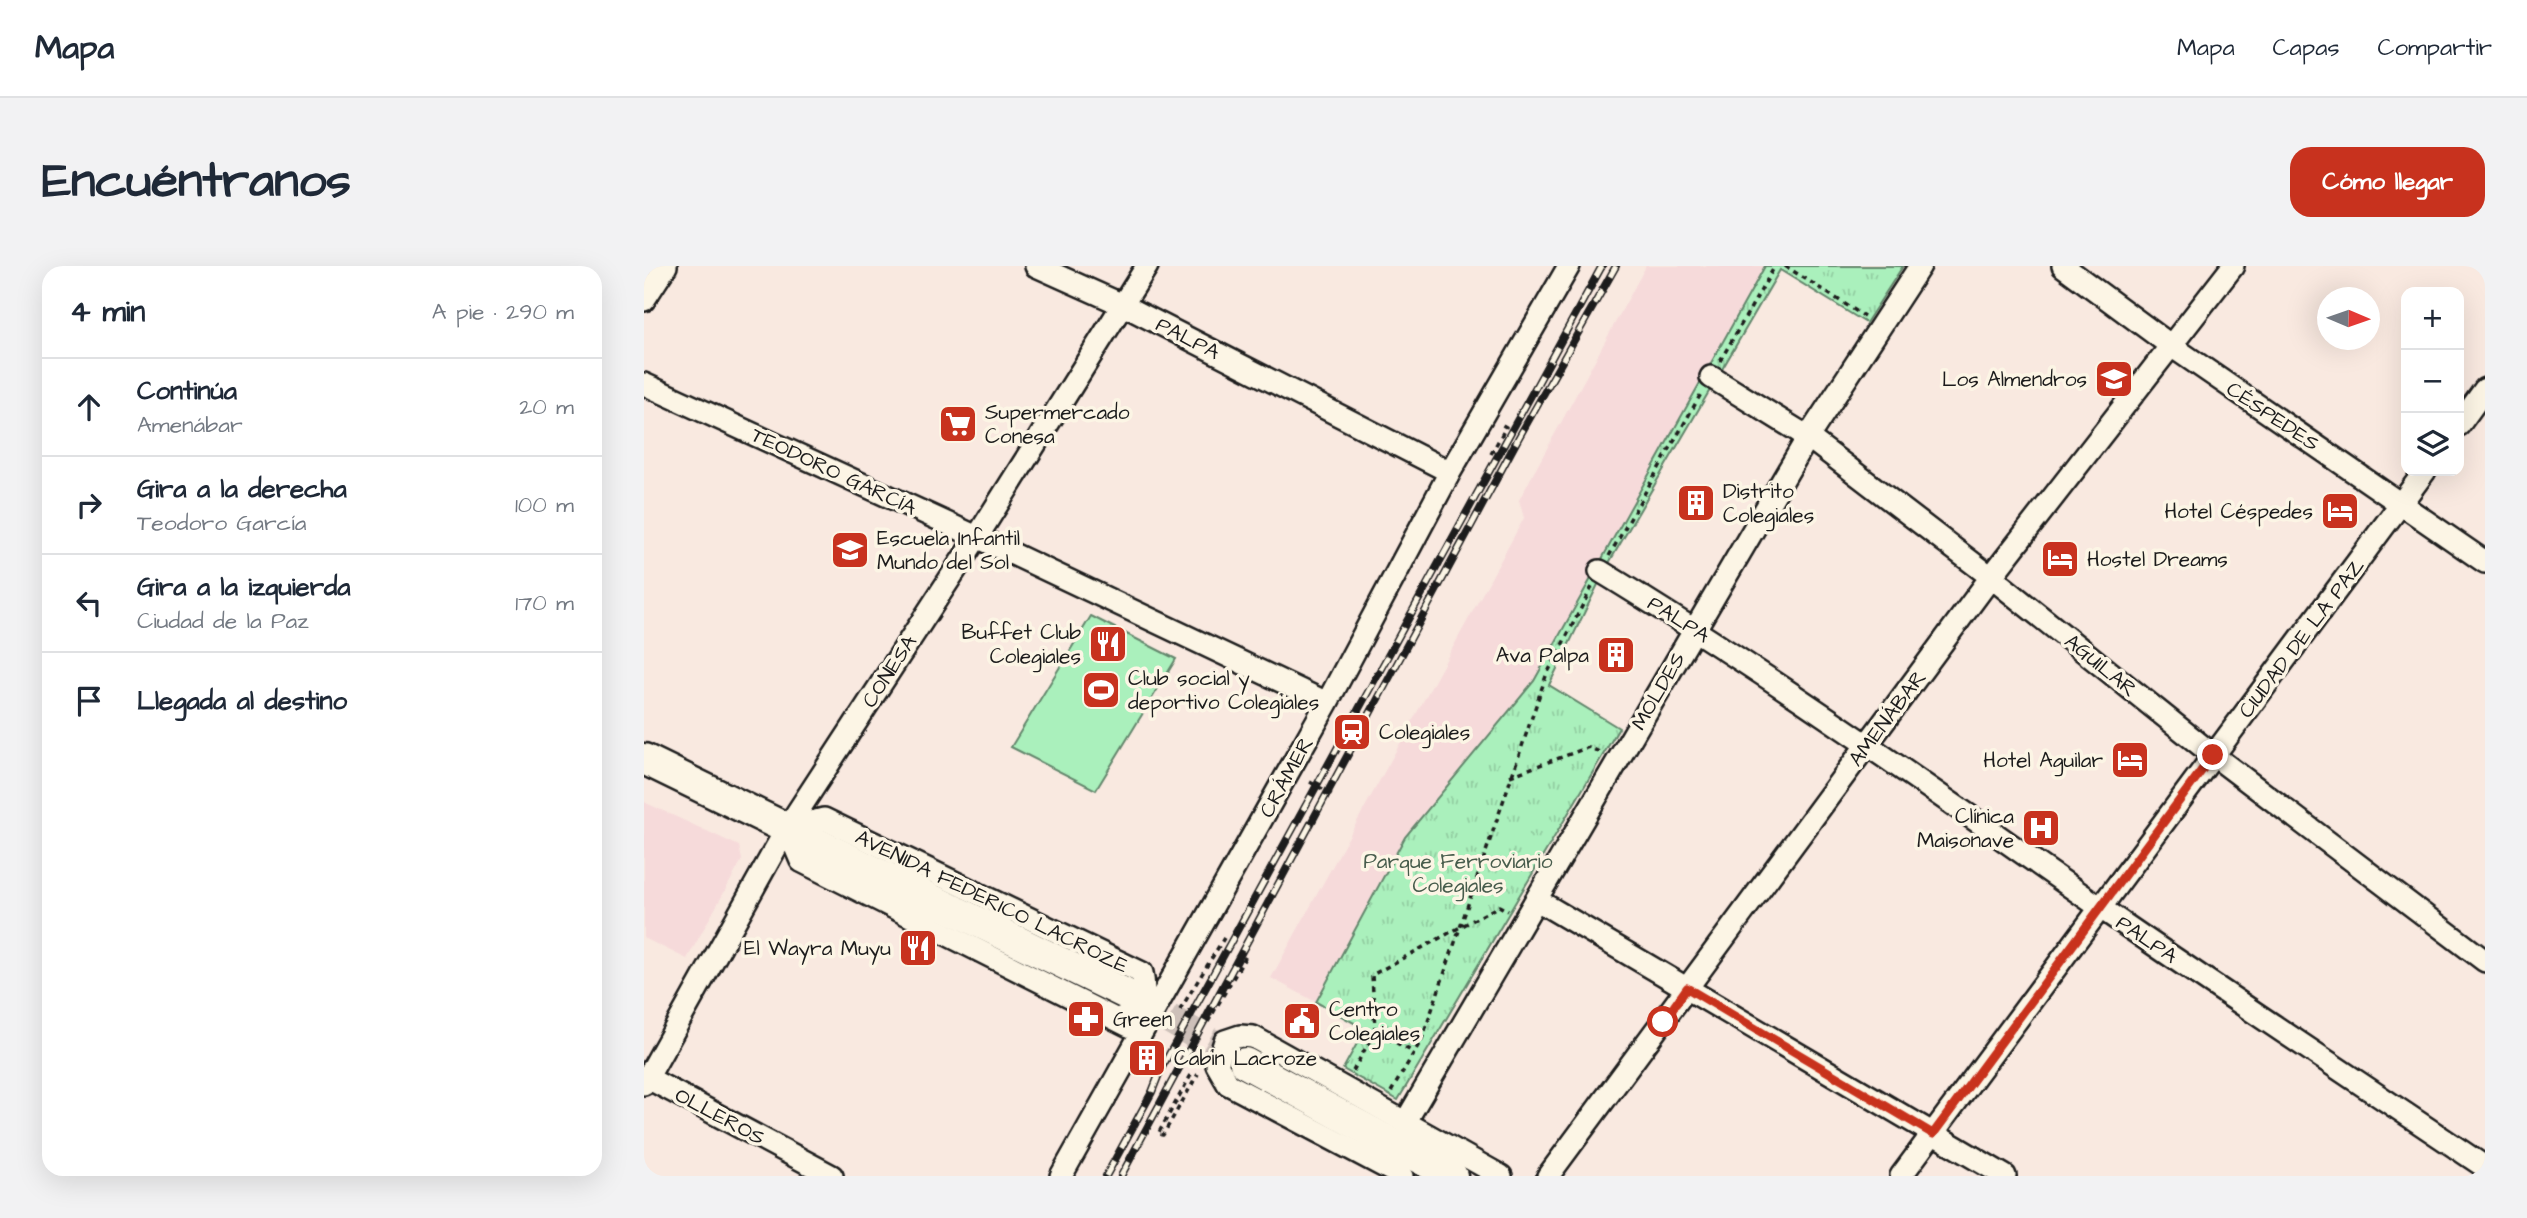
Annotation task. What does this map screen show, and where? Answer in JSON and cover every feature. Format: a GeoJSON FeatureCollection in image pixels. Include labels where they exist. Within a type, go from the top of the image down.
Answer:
{"type":"FeatureCollection","features":[{"type":"Feature","properties":{"kind":"main road","name":"AVENIDA FEDERICO LACROZE"},"geometry":{"type":"LineString","coordinates":[[644,759],[787,828],[1122,1006]]}},
{"type":"Feature","properties":{"kind":"main road"},"geometry":{"type":"LineString","coordinates":[[1245,1063],[1452,1176]]}},
{"type":"Feature","properties":{"kind":"street"},"geometry":{"type":"LineString","coordinates":[[644,300],[666,266]]}},
{"type":"Feature","properties":{"kind":"street","name":"PALPA"},"geometry":{"type":"LineString","coordinates":[[1036,266],[1123,305],[1450,472]]}},
{"type":"Feature","properties":{"kind":"street","name":"CONESA"},"geometry":{"type":"LineString","coordinates":[[645,1080],[787,828],[977,537],[1147,266]]}},
{"type":"Feature","properties":{"kind":"street","name":"CRÁMER"},"geometry":{"type":"LineString","coordinates":[[1061,1176],[1327,703],[1450,472],[1569,266]]}},
{"type":"Feature","properties":{"kind":"street","name":"MOLDES"},"geometry":{"type":"LineString","coordinates":[[1406,1121],[1808,437],[1920,266]]}},
{"type":"Feature","properties":{"kind":"street","name":"CÉSPEDES"},"geometry":{"type":"LineString","coordinates":[[2063,266],[2170,345],[2485,562]]}},
{"type":"Feature","properties":{"kind":"street","name":"AMENÁBAR"},"geometry":{"type":"LineString","coordinates":[[1548,1176],[1991,577],[2233,266]]}},
{"type":"Feature","properties":{"kind":"street","name":"AGUILAR"},"geometry":{"type":"LineString","coordinates":[[1711,377],[1808,437],[1991,577],[2213,755],[2485,961]]}},
{"type":"Feature","properties":{"kind":"street","name":"TEODORO GARCÍA"},"geometry":{"type":"LineString","coordinates":[[644,384],[977,537],[1327,703]]}},
{"type":"Feature","properties":{"kind":"street"},"geometry":{"type":"LineString","coordinates":[[2464,418],[2485,390]]}},
{"type":"Feature","properties":{"kind":"street","name":"CIUDAD DE LA PAZ"},"geometry":{"type":"LineString","coordinates":[[1901,1176],[2421,476]]}},
{"type":"Feature","properties":{"kind":"street","name":"PALPA"},"geometry":{"type":"LineString","coordinates":[[1600,571],[1695,628],[1867,744],[2101,908],[2485,1167]]}},
{"type":"Feature","properties":{"kind":"street"},"geometry":{"type":"LineString","coordinates":[[1537,900],[2005,1176]]}},
{"type":"Feature","properties":{"kind":"street","name":"AVENIDA FEDERICO LACROZE"},"geometry":{"type":"LineString","coordinates":[[1122,1006],[1138,1038]]}},
{"type":"Feature","properties":{"kind":"street"},"geometry":{"type":"LineString","coordinates":[[1402,1176],[1228,1084],[1217,1065],[1219,1053],[1230,1037],[1253,1038],[1501,1176]]}},
{"type":"Feature","properties":{"kind":"street","name":"OLLEROS"},"geometry":{"type":"LineString","coordinates":[[645,1080],[832,1176]]}},
{"type":"Feature","properties":{"kind":"path"},"geometry":{"type":"LineString","coordinates":[[1382,1108],[1422,1038],[1546,676],[1600,571],[1775,266]]}},
{"type":"Feature","properties":{"kind":"path"},"geometry":{"type":"LineString","coordinates":[[1785,266],[1881,326]]}},
{"type":"Feature","properties":{"kind":"path"},"geometry":{"type":"LineString","coordinates":[[1491,454],[1506,427],[1501,424]]}},
{"type":"Feature","properties":{"kind":"path"},"geometry":{"type":"LineString","coordinates":[[1510,776],[1589,747],[1617,762]]}},
{"type":"Feature","properties":{"kind":"path"},"geometry":{"type":"LineString","coordinates":[[1310,782],[1335,796]]}},
{"type":"Feature","properties":{"kind":"path"},"geometry":{"type":"LineString","coordinates":[[1345,1088],[1375,1031],[1372,975],[1499,906],[1526,920]]}},
{"type":"Feature","properties":{"kind":"path"},"geometry":{"type":"LineString","coordinates":[[1181,1010],[1224,938]]}},
{"type":"Feature","properties":{"kind":"path"},"geometry":{"type":"LineString","coordinates":[[1207,1021],[1247,954]]}},
{"type":"Feature","properties":{"kind":"path"},"geometry":{"type":"LineString","coordinates":[[1375,1031],[1413,1052]]}},
{"type":"Feature","properties":{"kind":"path"},"geometry":{"type":"LineString","coordinates":[[1191,1075],[1158,1134],[1163,1135],[1197,1076]]}},
{"type":"Feature","properties":{"kind":"shaded area"},"geometry":{"type":"Polygon","coordinates":[[[1646,266],[1765,266],[1534,681],[1405,837],[1316,1002],[1271,978],[1524,518],[1519,500],[1646,266]]]}},
{"type":"Feature","properties":{"kind":"shaded area"},"geometry":{"type":"Polygon","coordinates":[[[644,802],[739,846],[742,860],[687,959],[644,938],[644,802]]]}},
{"type":"Feature","properties":{"kind":"green space","name":"Parque Ferroviario Colegiales"},"geometry":{"type":"Polygon","coordinates":[[[1765,266],[1903,266],[1866,323],[1780,270],[1606,568],[1549,685],[1619,728],[1398,1100],[1343,1069],[1365,1029],[1316,1002],[1405,837],[1534,681],[1765,266]]]}},
{"type":"Feature","properties":{"kind":"green space","name":"Club social y deportivo Colegiales"},"geometry":{"type":"Polygon","coordinates":[[[1091,616],[1176,659],[1096,790],[1011,747],[1091,616]]]}},
{"type":"Feature","properties":{"kind":"tunnel"},"geometry":{"type":"LineString","coordinates":[[1130,996],[1245,1063]]}},
{"type":"Feature","properties":{"kind":"railway"},"geometry":{"type":"LineString","coordinates":[[1106,1176],[1152,1092],[1161,1069],[1602,266]]}},
{"type":"Feature","properties":{"kind":"railway"},"geometry":{"type":"LineString","coordinates":[[1121,1176],[1519,437],[1616,266]]}},
{"type":"Feature","properties":{"kind":"place","name":"Los Almendros"},"geometry":{"type":"Point","coordinates":[2114,379]}},
{"type":"Feature","properties":{"kind":"place","name":"Supermercado Conesa"},"geometry":{"type":"Point","coordinates":[958,424]}},
{"type":"Feature","properties":{"kind":"place","name":"Distrito Colegiales"},"geometry":{"type":"Point","coordinates":[1696,503]}},
{"type":"Feature","properties":{"kind":"place","name":"Hotel Céspedes"},"geometry":{"type":"Point","coordinates":[2340,511]}},
{"type":"Feature","properties":{"kind":"place","name":"Escuela Infantil Mundo del Sol"},"geometry":{"type":"Point","coordinates":[850,550]}},
{"type":"Feature","properties":{"kind":"place","name":"Hostel Dreams"},"geometry":{"type":"Point","coordinates":[2060,559]}},
{"type":"Feature","properties":{"kind":"place","name":"Buffet Club Colegiales"},"geometry":{"type":"Point","coordinates":[1108,644]}},
{"type":"Feature","properties":{"kind":"place","name":"Ava Palpa"},"geometry":{"type":"Point","coordinates":[1616,655]}},
{"type":"Feature","properties":{"kind":"place","name":"Club social y deportivo Colegiales"},"geometry":{"type":"Point","coordinates":[1101,690]}},
{"type":"Feature","properties":{"kind":"place","name":"Colegiales"},"geometry":{"type":"Point","coordinates":[1352,732]}},
{"type":"Feature","properties":{"kind":"place","name":"Hotel Aguilar"},"geometry":{"type":"Point","coordinates":[2130,760]}},
{"type":"Feature","properties":{"kind":"place","name":"Clínica Maisonave"},"geometry":{"type":"Point","coordinates":[2041,828]}},
{"type":"Feature","properties":{"kind":"place","name":"El Wayra Muyu"},"geometry":{"type":"Point","coordinates":[918,948]}},
{"type":"Feature","properties":{"kind":"place","name":"Green"},"geometry":{"type":"Point","coordinates":[1086,1019]}},
{"type":"Feature","properties":{"kind":"place","name":"Centro Colegiales"},"geometry":{"type":"Point","coordinates":[1302,1021]}},
{"type":"Feature","properties":{"kind":"place","name":"Cabin Lacroze"},"geometry":{"type":"Point","coordinates":[1147,1058]}},
{"type":"Feature","properties":{"kind":"route"},"geometry":{"type":"LineString","coordinates":[[1663,1022],[1687,988],[1933,1134],[2213,755]]}}]}
